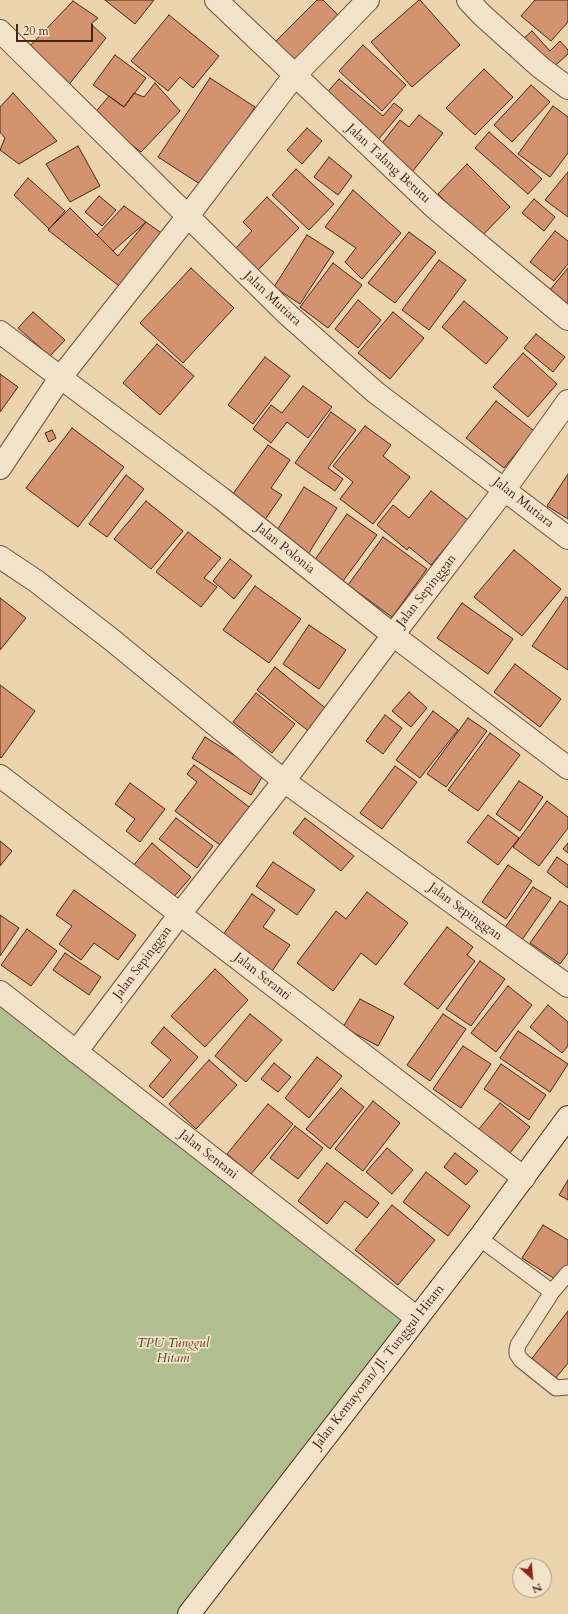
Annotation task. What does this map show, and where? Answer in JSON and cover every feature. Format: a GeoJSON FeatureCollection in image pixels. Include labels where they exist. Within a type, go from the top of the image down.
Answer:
{"type":"FeatureCollection","features":[{"type":"Feature","properties":{"kind":"street","name":"Jalan Talang Betutu"},"geometry":{"type":"LineString","coordinates":[[216,0],[294,76],[435,208],[568,319]]}},
{"type":"Feature","properties":{"kind":"street"},"geometry":{"type":"LineString","coordinates":[[0,468],[60,378],[188,216],[294,76],[368,0]]}},
{"type":"Feature","properties":{"kind":"street"},"geometry":{"type":"LineString","coordinates":[[468,0],[482,15],[540,67],[568,88]]}},
{"type":"Feature","properties":{"kind":"street","name":"Jalan Mutiara"},"geometry":{"type":"LineString","coordinates":[[0,31],[286,313],[375,392],[568,538]]}},
{"type":"Feature","properties":{"kind":"street","name":"Jalan Polonia"},"geometry":{"type":"LineString","coordinates":[[0,332],[221,498],[393,635],[568,768]]}},
{"type":"Feature","properties":{"kind":"street","name":"Jalan Sepinggan"},"geometry":{"type":"LineString","coordinates":[[76,1052],[505,490],[568,401]]}},
{"type":"Feature","properties":{"kind":"street"},"geometry":{"type":"LineString","coordinates":[[0,557],[36,581],[112,640],[284,781]]}},
{"type":"Feature","properties":{"kind":"street","name":"Jalan Seranti"},"geometry":{"type":"LineString","coordinates":[[0,776],[524,1178]]}},
{"type":"Feature","properties":{"kind":"street","name":"Jalan Sepinggan"},"geometry":{"type":"LineString","coordinates":[[284,781],[568,986]]}},
{"type":"Feature","properties":{"kind":"street","name":"Jalan Sentani"},"geometry":{"type":"LineString","coordinates":[[0,992],[416,1318]]}},
{"type":"Feature","properties":{"kind":"street","name":"Jalan Kemayoran/ Jl. Tunggul Hitam"},"geometry":{"type":"LineString","coordinates":[[189,1614],[479,1238],[568,1118]]}},
{"type":"Feature","properties":{"kind":"lane"},"geometry":{"type":"LineString","coordinates":[[479,1238],[552,1292]]}},
{"type":"Feature","properties":{"kind":"lane"},"geometry":{"type":"LineString","coordinates":[[568,1273],[552,1292],[518,1345],[518,1354],[521,1360],[556,1388],[568,1387]]}},
{"type":"Feature","properties":{"kind":"green space","name":"TPU Tunggul Hitam"},"geometry":{"type":"Polygon","coordinates":[[[0,1005],[415,1316],[192,1614],[0,1614],[0,1005]]]}},
{"type":"Feature","properties":{"kind":"building"},"geometry":{"type":"Polygon","coordinates":[[[105,0],[154,0],[135,24],[105,0]]]}},
{"type":"Feature","properties":{"kind":"building"},"geometry":{"type":"Polygon","coordinates":[[[317,0],[323,0],[344,21],[299,66],[275,42],[317,0]]]}},
{"type":"Feature","properties":{"kind":"building"},"geometry":{"type":"Polygon","coordinates":[[[419,0],[460,45],[412,87],[371,42],[419,0]]]}},
{"type":"Feature","properties":{"kind":"building"},"geometry":{"type":"Polygon","coordinates":[[[535,0],[568,0],[568,22],[551,41],[521,16],[535,0]]]}},
{"type":"Feature","properties":{"kind":"building"},"geometry":{"type":"Polygon","coordinates":[[[73,1],[98,18],[91,24],[106,38],[67,87],[29,47],[73,1]]]}},
{"type":"Feature","properties":{"kind":"building"},"geometry":{"type":"Polygon","coordinates":[[[169,15],[219,56],[193,88],[180,77],[168,91],[131,61],[169,15]]]}},
{"type":"Feature","properties":{"kind":"building"},"geometry":{"type":"Polygon","coordinates":[[[532,31],[550,51],[560,41],[568,50],[568,54],[549,71],[522,40],[532,31]]]}},
{"type":"Feature","properties":{"kind":"building"},"geometry":{"type":"Polygon","coordinates":[[[363,45],[406,85],[382,111],[339,71],[363,45]]]}},
{"type":"Feature","properties":{"kind":"building"},"geometry":{"type":"Polygon","coordinates":[[[115,55],[146,78],[124,107],[93,85],[115,55]]]}},
{"type":"Feature","properties":{"kind":"building"},"geometry":{"type":"Polygon","coordinates":[[[484,69],[513,97],[475,135],[446,108],[484,69]]]}},
{"type":"Feature","properties":{"kind":"building"},"geometry":{"type":"Polygon","coordinates":[[[210,78],[255,107],[203,186],[158,157],[210,78]]]}},
{"type":"Feature","properties":{"kind":"building"},"geometry":{"type":"Polygon","coordinates":[[[339,79],[383,116],[394,103],[403,110],[377,141],[323,97],[339,79]]]}},
{"type":"Feature","properties":{"kind":"building"},"geometry":{"type":"Polygon","coordinates":[[[155,83],[180,111],[141,152],[93,115],[109,96],[124,107],[134,93],[144,97],[155,83]]]}},
{"type":"Feature","properties":{"kind":"building"},"geometry":{"type":"Polygon","coordinates":[[[531,85],[550,102],[512,142],[494,125],[531,85]]]}},
{"type":"Feature","properties":{"kind":"building"},"geometry":{"type":"Polygon","coordinates":[[[13,93],[57,141],[19,164],[0,150],[5,138],[0,132],[0,107],[13,93]]]}},
{"type":"Feature","properties":{"kind":"building"},"geometry":{"type":"Polygon","coordinates":[[[553,106],[568,117],[568,153],[550,177],[518,154],[553,106]]]}},
{"type":"Feature","properties":{"kind":"building"},"geometry":{"type":"Polygon","coordinates":[[[419,115],[443,133],[412,172],[379,147],[400,120],[409,127],[419,115]]]}},
{"type":"Feature","properties":{"kind":"building"},"geometry":{"type":"Polygon","coordinates":[[[307,128],[322,141],[302,164],[287,150],[307,128]]]}},
{"type":"Feature","properties":{"kind":"building"},"geometry":{"type":"Polygon","coordinates":[[[489,132],[542,179],[528,194],[475,148],[489,132]]]}},
{"type":"Feature","properties":{"kind":"building"},"geometry":{"type":"Polygon","coordinates":[[[78,146],[100,186],[70,202],[46,164],[78,146]]]}},
{"type":"Feature","properties":{"kind":"building"},"geometry":{"type":"Polygon","coordinates":[[[329,157],[352,176],[338,195],[314,177],[329,157]]]}},
{"type":"Feature","properties":{"kind":"building"},"geometry":{"type":"Polygon","coordinates":[[[467,164],[510,207],[481,237],[438,194],[467,164]]]}},
{"type":"Feature","properties":{"kind":"building"},"geometry":{"type":"Polygon","coordinates":[[[296,169],[334,204],[309,230],[272,195],[296,169]]]}},
{"type":"Feature","properties":{"kind":"building"},"geometry":{"type":"Polygon","coordinates":[[[568,172],[568,217],[545,200],[568,172]]]}},
{"type":"Feature","properties":{"kind":"building"},"geometry":{"type":"Polygon","coordinates":[[[28,178],[65,211],[49,229],[14,195],[28,178]]]}},
{"type":"Feature","properties":{"kind":"building"},"geometry":{"type":"Polygon","coordinates":[[[353,190],[401,233],[362,279],[345,262],[356,248],[325,227],[353,190]]]}},
{"type":"Feature","properties":{"kind":"building"},"geometry":{"type":"Polygon","coordinates":[[[99,196],[116,210],[102,226],[85,212],[99,196]]]}},
{"type":"Feature","properties":{"kind":"building"},"geometry":{"type":"Polygon","coordinates":[[[267,197],[299,228],[258,270],[236,248],[252,231],[243,222],[267,197]]]}},
{"type":"Feature","properties":{"kind":"building"},"geometry":{"type":"Polygon","coordinates":[[[534,199],[555,217],[544,231],[522,213],[534,199]]]}},
{"type":"Feature","properties":{"kind":"building"},"geometry":{"type":"Polygon","coordinates":[[[124,206],[146,222],[113,251],[97,235],[124,206]]]}},
{"type":"Feature","properties":{"kind":"building"},"geometry":{"type":"Polygon","coordinates":[[[70,208],[118,256],[146,222],[167,237],[119,286],[48,230],[70,208]]]}},
{"type":"Feature","properties":{"kind":"building"},"geometry":{"type":"Polygon","coordinates":[[[555,231],[568,241],[568,264],[554,281],[530,262],[555,231]]]}},
{"type":"Feature","properties":{"kind":"building"},"geometry":{"type":"Polygon","coordinates":[[[409,232],[436,252],[395,303],[368,283],[409,232]]]}},
{"type":"Feature","properties":{"kind":"building"},"geometry":{"type":"Polygon","coordinates":[[[307,235],[334,252],[300,304],[274,287],[307,235]]]}},
{"type":"Feature","properties":{"kind":"building"},"geometry":{"type":"Polygon","coordinates":[[[439,260],[466,280],[429,330],[402,310],[439,260]]]}},
{"type":"Feature","properties":{"kind":"building"},"geometry":{"type":"Polygon","coordinates":[[[333,263],[362,285],[328,328],[300,307],[333,263]]]}},
{"type":"Feature","properties":{"kind":"building"},"geometry":{"type":"Polygon","coordinates":[[[191,268],[234,308],[183,363],[140,323],[191,268]]]}},
{"type":"Feature","properties":{"kind":"building"},"geometry":{"type":"Polygon","coordinates":[[[568,268],[568,306],[549,291],[568,268]]]}},
{"type":"Feature","properties":{"kind":"building"},"geometry":{"type":"Polygon","coordinates":[[[358,300],[381,320],[358,348],[335,329],[358,300]]]}},
{"type":"Feature","properties":{"kind":"building"},"geometry":{"type":"Polygon","coordinates":[[[464,301],[508,338],[486,364],[442,327],[464,301]]]}},
{"type":"Feature","properties":{"kind":"building"},"geometry":{"type":"Polygon","coordinates":[[[33,312],[65,340],[50,356],[18,328],[33,312]]]}},
{"type":"Feature","properties":{"kind":"building"},"geometry":{"type":"Polygon","coordinates":[[[393,312],[424,338],[390,379],[358,353],[393,312]]]}},
{"type":"Feature","properties":{"kind":"building"},"geometry":{"type":"Polygon","coordinates":[[[536,334],[565,357],[553,372],[524,348],[536,334]]]}},
{"type":"Feature","properties":{"kind":"building"},"geometry":{"type":"Polygon","coordinates":[[[157,344],[194,376],[160,415],[123,383],[157,344]]]}},
{"type":"Feature","properties":{"kind":"building"},"geometry":{"type":"Polygon","coordinates":[[[523,353],[557,384],[528,417],[493,387],[523,353]]]}},
{"type":"Feature","properties":{"kind":"building"},"geometry":{"type":"Polygon","coordinates":[[[265,357],[290,376],[253,424],[228,405],[265,357]]]}},
{"type":"Feature","properties":{"kind":"building"},"geometry":{"type":"Polygon","coordinates":[[[0,374],[18,387],[0,412],[0,374]]]}},
{"type":"Feature","properties":{"kind":"building"},"geometry":{"type":"Polygon","coordinates":[[[303,386],[332,407],[308,438],[287,422],[271,443],[253,429],[271,405],[282,413],[303,386]]]}},
{"type":"Feature","properties":{"kind":"building"},"geometry":{"type":"Polygon","coordinates":[[[496,401],[534,431],[504,468],[466,438],[496,401]]]}},
{"type":"Feature","properties":{"kind":"building"},"geometry":{"type":"Polygon","coordinates":[[[331,412],[356,430],[328,468],[343,479],[335,491],[295,463],[331,412]]]}},
{"type":"Feature","properties":{"kind":"building"},"geometry":{"type":"Polygon","coordinates":[[[365,426],[391,445],[383,456],[410,477],[373,524],[340,499],[353,482],[333,466],[365,426]]]}},
{"type":"Feature","properties":{"kind":"building"},"geometry":{"type":"Polygon","coordinates":[[[72,428],[124,467],[78,527],[26,488],[72,428]]]}},
{"type":"Feature","properties":{"kind":"building"},"geometry":{"type":"Polygon","coordinates":[[[52,430],[56,438],[49,442],[45,433],[52,430]]]}},
{"type":"Feature","properties":{"kind":"building"},"geometry":{"type":"Polygon","coordinates":[[[268,445],[290,460],[271,488],[282,495],[264,521],[230,498],[268,445]]]}},
{"type":"Feature","properties":{"kind":"building"},"geometry":{"type":"Polygon","coordinates":[[[568,474],[568,519],[547,506],[568,474]]]}},
{"type":"Feature","properties":{"kind":"building"},"geometry":{"type":"Polygon","coordinates":[[[126,475],[144,489],[107,537],[89,524],[126,475]]]}},
{"type":"Feature","properties":{"kind":"building"},"geometry":{"type":"Polygon","coordinates":[[[304,487],[337,508],[307,556],[274,535],[304,487]]]}},
{"type":"Feature","properties":{"kind":"building"},"geometry":{"type":"Polygon","coordinates":[[[431,491],[468,520],[431,565],[409,547],[407,550],[377,525],[393,505],[409,518],[431,491]]]}},
{"type":"Feature","properties":{"kind":"building"},"geometry":{"type":"Polygon","coordinates":[[[146,501],[183,531],[151,569],[114,539],[146,501]]]}},
{"type":"Feature","properties":{"kind":"building"},"geometry":{"type":"Polygon","coordinates":[[[347,514],[377,535],[343,581],[314,561],[347,514]]]}},
{"type":"Feature","properties":{"kind":"building"},"geometry":{"type":"Polygon","coordinates":[[[188,532],[221,558],[204,578],[217,587],[201,607],[156,572],[188,532]]]}},
{"type":"Feature","properties":{"kind":"building"},"geometry":{"type":"Polygon","coordinates":[[[383,537],[427,569],[392,617],[348,585],[383,537]]]}},
{"type":"Feature","properties":{"kind":"building"},"geometry":{"type":"Polygon","coordinates":[[[514,550],[561,589],[522,636],[474,597],[514,550]]]}},
{"type":"Feature","properties":{"kind":"building"},"geometry":{"type":"Polygon","coordinates":[[[230,559],[252,576],[234,599],[213,581],[230,559]]]}},
{"type":"Feature","properties":{"kind":"building"},"geometry":{"type":"Polygon","coordinates":[[[255,586],[301,619],[269,663],[223,630],[255,586]]]}},
{"type":"Feature","properties":{"kind":"building"},"geometry":{"type":"Polygon","coordinates":[[[566,597],[568,598],[568,670],[532,646],[566,597]]]}},
{"type":"Feature","properties":{"kind":"building"},"geometry":{"type":"Polygon","coordinates":[[[0,598],[26,618],[0,650],[0,598]]]}},
{"type":"Feature","properties":{"kind":"building"},"geometry":{"type":"Polygon","coordinates":[[[462,603],[513,639],[488,674],[437,638],[462,603]]]}},
{"type":"Feature","properties":{"kind":"building"},"geometry":{"type":"Polygon","coordinates":[[[309,625],[346,650],[319,689],[283,664],[309,625]]]}},
{"type":"Feature","properties":{"kind":"building"},"geometry":{"type":"Polygon","coordinates":[[[515,664],[561,699],[540,727],[494,692],[515,664]]]}},
{"type":"Feature","properties":{"kind":"building"},"geometry":{"type":"Polygon","coordinates":[[[275,667],[329,711],[311,733],[257,690],[275,667]]]}},
{"type":"Feature","properties":{"kind":"building"},"geometry":{"type":"Polygon","coordinates":[[[0,685],[35,711],[1,758],[0,757],[0,685]]]}},
{"type":"Feature","properties":{"kind":"building"},"geometry":{"type":"Polygon","coordinates":[[[409,692],[427,708],[411,727],[392,711],[409,692]]]}},
{"type":"Feature","properties":{"kind":"building"},"geometry":{"type":"Polygon","coordinates":[[[256,693],[295,724],[272,753],[233,722],[256,693]]]}},
{"type":"Feature","properties":{"kind":"building"},"geometry":{"type":"Polygon","coordinates":[[[433,711],[458,730],[420,778],[396,760],[433,711]]]}},
{"type":"Feature","properties":{"kind":"building"},"geometry":{"type":"Polygon","coordinates":[[[385,715],[402,728],[383,754],[366,741],[385,715]]]}},
{"type":"Feature","properties":{"kind":"building"},"geometry":{"type":"Polygon","coordinates":[[[468,718],[487,731],[446,787],[427,774],[468,718]]]}},
{"type":"Feature","properties":{"kind":"building"},"geometry":{"type":"Polygon","coordinates":[[[490,733],[520,755],[478,811],[448,790],[490,733]]]}},
{"type":"Feature","properties":{"kind":"building"},"geometry":{"type":"Polygon","coordinates":[[[205,737],[264,774],[251,795],[192,758],[205,737]]]}},
{"type":"Feature","properties":{"kind":"building"},"geometry":{"type":"Polygon","coordinates":[[[194,765],[253,810],[224,848],[175,811],[197,782],[187,774],[194,765]]]}},
{"type":"Feature","properties":{"kind":"building"},"geometry":{"type":"Polygon","coordinates":[[[395,766],[417,782],[382,829],[360,813],[395,766]]]}},
{"type":"Feature","properties":{"kind":"building"},"geometry":{"type":"Polygon","coordinates":[[[519,781],[543,797],[520,831],[496,814],[519,781]]]}},
{"type":"Feature","properties":{"kind":"building"},"geometry":{"type":"Polygon","coordinates":[[[130,783],[165,809],[140,842],[126,831],[135,819],[115,804],[130,783]]]}},
{"type":"Feature","properties":{"kind":"building"},"geometry":{"type":"Polygon","coordinates":[[[547,801],[568,817],[568,828],[539,866],[513,847],[547,801]]]}},
{"type":"Feature","properties":{"kind":"building"},"geometry":{"type":"Polygon","coordinates":[[[488,815],[519,838],[498,865],[467,842],[488,815]]]}},
{"type":"Feature","properties":{"kind":"building"},"geometry":{"type":"Polygon","coordinates":[[[176,818],[213,846],[197,868],[159,839],[176,818]]]}},
{"type":"Feature","properties":{"kind":"building"},"geometry":{"type":"Polygon","coordinates":[[[305,818],[354,856],[341,871],[293,833],[305,818]]]}},
{"type":"Feature","properties":{"kind":"building"},"geometry":{"type":"Polygon","coordinates":[[[0,841],[12,851],[0,866],[0,841]]]}},
{"type":"Feature","properties":{"kind":"building"},"geometry":{"type":"Polygon","coordinates":[[[152,843],[191,877],[172,899],[133,866],[152,843]]]}},
{"type":"Feature","properties":{"kind":"building"},"geometry":{"type":"Polygon","coordinates":[[[568,843],[568,853],[563,849],[568,843]]]}},
{"type":"Feature","properties":{"kind":"building"},"geometry":{"type":"Polygon","coordinates":[[[557,857],[568,865],[568,888],[547,872],[557,857]]]}},
{"type":"Feature","properties":{"kind":"building"},"geometry":{"type":"Polygon","coordinates":[[[273,862],[315,890],[297,915],[256,886],[273,862]]]}},
{"type":"Feature","properties":{"kind":"building"},"geometry":{"type":"Polygon","coordinates":[[[508,865],[532,881],[506,919],[482,902],[508,865]]]}},
{"type":"Feature","properties":{"kind":"building"},"geometry":{"type":"Polygon","coordinates":[[[533,887],[551,898],[517,947],[500,935],[533,887]]]}},
{"type":"Feature","properties":{"kind":"building"},"geometry":{"type":"Polygon","coordinates":[[[74,890],[136,935],[118,960],[94,943],[81,960],[59,944],[72,926],[56,915],[74,890]]]}},
{"type":"Feature","properties":{"kind":"building"},"geometry":{"type":"Polygon","coordinates":[[[367,892],[408,923],[376,965],[361,953],[333,991],[297,963],[336,911],[346,919],[367,892]]]}},
{"type":"Feature","properties":{"kind":"building"},"geometry":{"type":"Polygon","coordinates":[[[252,894],[275,910],[263,927],[290,945],[270,974],[220,939],[252,894]]]}},
{"type":"Feature","properties":{"kind":"building"},"geometry":{"type":"Polygon","coordinates":[[[560,901],[568,906],[568,953],[560,964],[530,943],[560,901]]]}},
{"type":"Feature","properties":{"kind":"building"},"geometry":{"type":"Polygon","coordinates":[[[0,915],[19,928],[0,956],[0,915]]]}},
{"type":"Feature","properties":{"kind":"building"},"geometry":{"type":"Polygon","coordinates":[[[447,927],[473,947],[467,955],[475,961],[438,1009],[404,984],[447,927]]]}},
{"type":"Feature","properties":{"kind":"building"},"geometry":{"type":"Polygon","coordinates":[[[27,929],[57,951],[31,986],[1,965],[27,929]]]}},
{"type":"Feature","properties":{"kind":"building"},"geometry":{"type":"Polygon","coordinates":[[[65,953],[101,977],[89,995],[53,970],[65,953]]]}},
{"type":"Feature","properties":{"kind":"building"},"geometry":{"type":"Polygon","coordinates":[[[480,961],[505,979],[471,1026],[446,1009],[480,961]]]}},
{"type":"Feature","properties":{"kind":"building"},"geometry":{"type":"Polygon","coordinates":[[[215,969],[248,1000],[205,1047],[171,1016],[215,969]]]}},
{"type":"Feature","properties":{"kind":"building"},"geometry":{"type":"Polygon","coordinates":[[[508,986],[532,1005],[496,1052],[471,1033],[508,986]]]}},
{"type":"Feature","properties":{"kind":"building"},"geometry":{"type":"Polygon","coordinates":[[[360,999],[394,1017],[378,1046],[343,1027],[360,999]]]}},
{"type":"Feature","properties":{"kind":"building"},"geometry":{"type":"Polygon","coordinates":[[[548,1005],[568,1022],[568,1046],[562,1053],[530,1027],[548,1005]]]}},
{"type":"Feature","properties":{"kind":"building"},"geometry":{"type":"Polygon","coordinates":[[[250,1014],[282,1040],[246,1082],[215,1056],[250,1014]]]}},
{"type":"Feature","properties":{"kind":"building"},"geometry":{"type":"Polygon","coordinates":[[[443,1014],[466,1029],[430,1081],[407,1065],[443,1014]]]}},
{"type":"Feature","properties":{"kind":"building"},"geometry":{"type":"Polygon","coordinates":[[[164,1027],[198,1057],[163,1098],[149,1086],[171,1060],[151,1043],[164,1027]]]}},
{"type":"Feature","properties":{"kind":"building"},"geometry":{"type":"Polygon","coordinates":[[[518,1031],[568,1064],[550,1092],[500,1058],[518,1031]]]}},
{"type":"Feature","properties":{"kind":"building"},"geometry":{"type":"Polygon","coordinates":[[[463,1046],[491,1064],[461,1108],[433,1089],[463,1046]]]}},
{"type":"Feature","properties":{"kind":"building"},"geometry":{"type":"Polygon","coordinates":[[[317,1057],[342,1076],[309,1118],[285,1098],[317,1057]]]}},
{"type":"Feature","properties":{"kind":"building"},"geometry":{"type":"Polygon","coordinates":[[[209,1060],[237,1085],[196,1129],[169,1104],[209,1060]]]}},
{"type":"Feature","properties":{"kind":"building"},"geometry":{"type":"Polygon","coordinates":[[[274,1063],[291,1077],[278,1092],[261,1079],[274,1063]]]}},
{"type":"Feature","properties":{"kind":"building"},"geometry":{"type":"Polygon","coordinates":[[[501,1064],[546,1095],[529,1120],[484,1089],[501,1064]]]}},
{"type":"Feature","properties":{"kind":"building"},"geometry":{"type":"Polygon","coordinates":[[[341,1088],[364,1107],[330,1149],[306,1129],[341,1088]]]}},
{"type":"Feature","properties":{"kind":"building"},"geometry":{"type":"Polygon","coordinates":[[[373,1101],[400,1123],[363,1171],[335,1149],[373,1101]]]}},
{"type":"Feature","properties":{"kind":"building"},"geometry":{"type":"Polygon","coordinates":[[[500,1103],[530,1127],[506,1158],[475,1134],[500,1103]]]}},
{"type":"Feature","properties":{"kind":"building"},"geometry":{"type":"Polygon","coordinates":[[[268,1104],[293,1124],[251,1174],[227,1154],[268,1104]]]}},
{"type":"Feature","properties":{"kind":"building"},"geometry":{"type":"Polygon","coordinates":[[[295,1126],[323,1148],[298,1179],[270,1158],[295,1126]]]}},
{"type":"Feature","properties":{"kind":"building"},"geometry":{"type":"Polygon","coordinates":[[[387,1148],[413,1170],[392,1194],[366,1172],[387,1148]]]}},
{"type":"Feature","properties":{"kind":"building"},"geometry":{"type":"Polygon","coordinates":[[[455,1153],[478,1171],[466,1185],[444,1167],[455,1153]]]}},
{"type":"Feature","properties":{"kind":"building"},"geometry":{"type":"Polygon","coordinates":[[[327,1163],[379,1203],[367,1218],[345,1201],[327,1224],[298,1201],[327,1163]]]}},
{"type":"Feature","properties":{"kind":"building"},"geometry":{"type":"Polygon","coordinates":[[[426,1172],[470,1206],[448,1236],[403,1202],[426,1172]]]}},
{"type":"Feature","properties":{"kind":"building"},"geometry":{"type":"Polygon","coordinates":[[[568,1180],[568,1200],[559,1195],[568,1180]]]}},
{"type":"Feature","properties":{"kind":"building"},"geometry":{"type":"Polygon","coordinates":[[[392,1205],[435,1240],[398,1285],[355,1250],[392,1205]]]}},
{"type":"Feature","properties":{"kind":"building"},"geometry":{"type":"Polygon","coordinates":[[[543,1225],[568,1240],[568,1265],[558,1281],[522,1258],[543,1225]]]}},
{"type":"Feature","properties":{"kind":"building"},"geometry":{"type":"Polygon","coordinates":[[[568,1311],[568,1363],[554,1380],[530,1361],[568,1311]]]}}]}
